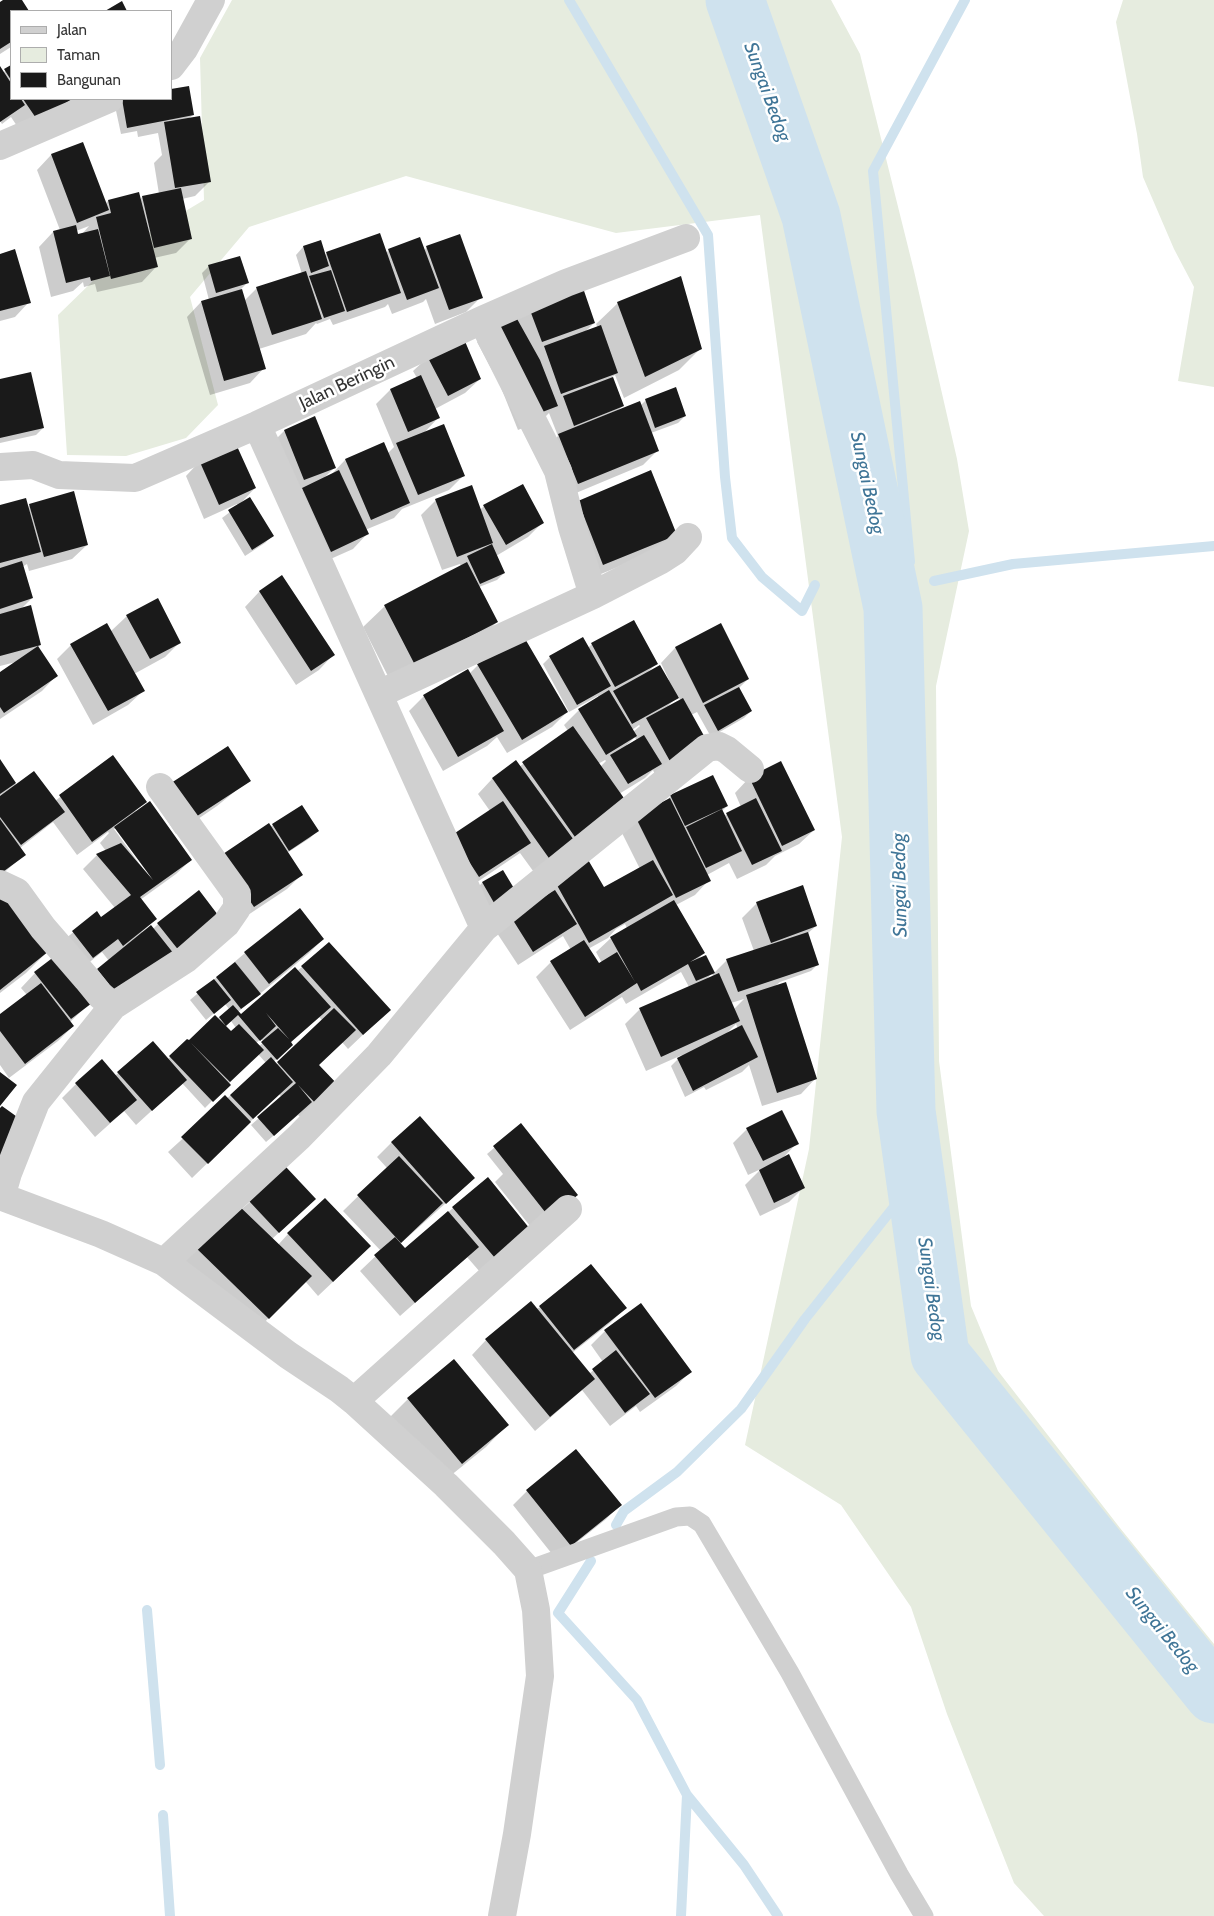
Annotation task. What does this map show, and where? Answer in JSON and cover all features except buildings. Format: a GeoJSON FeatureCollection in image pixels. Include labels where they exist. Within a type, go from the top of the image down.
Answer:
{"type":"FeatureCollection","features":[{"type":"Feature","properties":{"kind":"street"},"geometry":{"type":"LineString","coordinates":[[172,65],[184,49],[211,0]]}},
{"type":"Feature","properties":{"kind":"street"},"geometry":{"type":"LineString","coordinates":[[0,146],[107,100]]}},
{"type":"Feature","properties":{"kind":"street","name":"Jalan Beringin"},"geometry":{"type":"LineString","coordinates":[[0,467],[33,465],[59,475],[135,478],[566,283],[686,238]]}},
{"type":"Feature","properties":{"kind":"street"},"geometry":{"type":"LineString","coordinates":[[482,320],[558,471],[572,527],[593,595]]}},
{"type":"Feature","properties":{"kind":"street"},"geometry":{"type":"LineString","coordinates":[[257,424],[484,928]]}},
{"type":"Feature","properties":{"kind":"street"},"geometry":{"type":"LineString","coordinates":[[379,694],[593,595],[676,551],[688,537]]}},
{"type":"Feature","properties":{"kind":"street"},"geometry":{"type":"LineString","coordinates":[[164,1262],[299,1137],[366,1069],[484,928],[708,748],[719,746],[750,770]]}},
{"type":"Feature","properties":{"kind":"street"},"geometry":{"type":"LineString","coordinates":[[160,787],[237,894],[237,908],[226,924],[186,958],[113,1006],[36,1102],[8,1173],[1,1197],[101,1234],[164,1262],[288,1355],[354,1401],[446,1485],[528,1570],[536,1610],[540,1676],[517,1834],[502,1916]]}},
{"type":"Feature","properties":{"kind":"street"},"geometry":{"type":"LineString","coordinates":[[0,884],[17,892],[43,928],[76,964],[100,995],[113,1006]]}},
{"type":"Feature","properties":{"kind":"street"},"geometry":{"type":"LineString","coordinates":[[354,1401],[568,1209]]}},
{"type":"Feature","properties":{"kind":"lane"},"geometry":{"type":"LineString","coordinates":[[528,1570],[676,1517],[690,1516],[702,1524],[790,1673],[899,1874],[924,1916]]}},
{"type":"Feature","properties":{"kind":"green space"},"geometry":{"type":"Polygon","coordinates":[[[232,0],[831,0],[860,54],[914,271],[957,459],[969,531],[936,686],[939,1061],[971,1306],[998,1371],[1120,1528],[1214,1644],[1214,1916],[1044,1916],[1014,1883],[947,1714],[911,1607],[841,1505],[745,1445],[809,1149],[842,837],[760,215],[616,233],[406,176],[249,227],[190,297],[218,405],[186,438],[126,456],[67,455],[58,315],[132,243],[204,200],[200,58],[232,0]]]}},
{"type":"Feature","properties":{"kind":"green space"},"geometry":{"type":"Polygon","coordinates":[[[1123,0],[1214,0],[1214,387],[1178,381],[1194,287],[1174,249],[1143,177],[1116,22],[1123,0]]]}},
{"type":"Feature","properties":{"kind":"waterway"},"geometry":{"type":"LineString","coordinates":[[569,0],[708,235],[725,477],[732,538],[762,577],[802,611],[815,585]]}},
{"type":"Feature","properties":{"kind":"waterway","name":"Sungai Bedog"},"geometry":{"type":"LineString","coordinates":[[735,0],[811,216],[893,608],[906,1111],[940,1355],[1214,1694]]}},
{"type":"Feature","properties":{"kind":"waterway"},"geometry":{"type":"LineString","coordinates":[[910,562],[873,171],[965,0]]}},
{"type":"Feature","properties":{"kind":"waterway"},"geometry":{"type":"LineString","coordinates":[[934,581],[1013,564],[1214,546]]}},
{"type":"Feature","properties":{"kind":"waterway"},"geometry":{"type":"LineString","coordinates":[[616,1525],[624,1511],[677,1472],[741,1409],[805,1319],[916,1179]]}},
{"type":"Feature","properties":{"kind":"waterway"},"geometry":{"type":"LineString","coordinates":[[591,1561],[558,1613],[637,1700],[687,1795],[681,1916]]}},
{"type":"Feature","properties":{"kind":"waterway"},"geometry":{"type":"LineString","coordinates":[[147,1610],[160,1765]]}},
{"type":"Feature","properties":{"kind":"waterway"},"geometry":{"type":"LineString","coordinates":[[687,1795],[744,1865],[778,1916]]}},
{"type":"Feature","properties":{"kind":"waterway"},"geometry":{"type":"LineString","coordinates":[[163,1815],[170,1916]]}}]}
